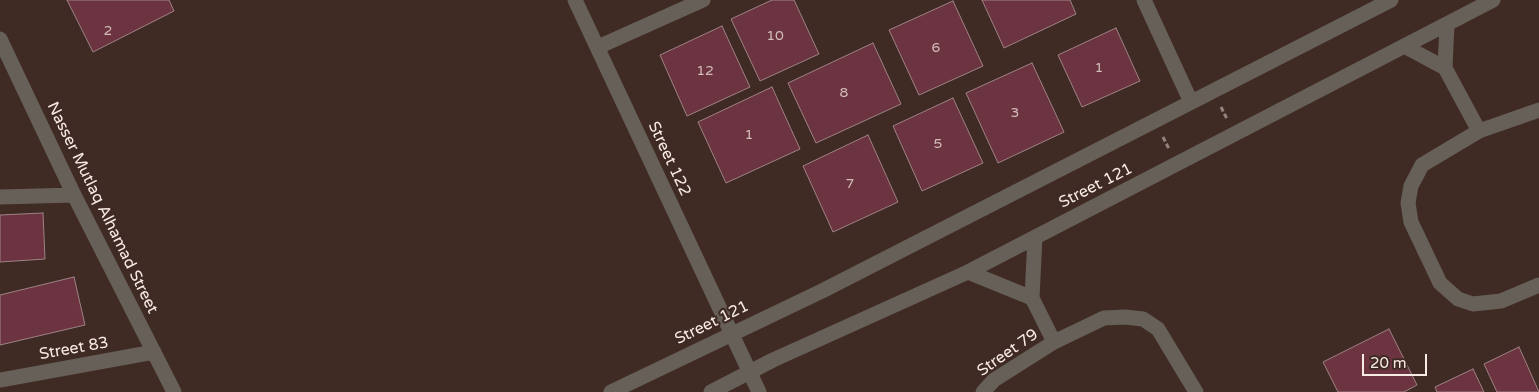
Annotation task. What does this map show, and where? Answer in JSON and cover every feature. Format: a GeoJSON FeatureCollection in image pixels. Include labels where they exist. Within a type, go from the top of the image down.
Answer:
{"type":"FeatureCollection","features":[{"type":"Feature","properties":{"kind":"street","name":"Street 122"},"geometry":{"type":"LineString","coordinates":[[575,0],[758,392]]}},
{"type":"Feature","properties":{"kind":"street"},"geometry":{"type":"LineString","coordinates":[[598,47],[703,0]]}},
{"type":"Feature","properties":{"kind":"street"},"geometry":{"type":"LineString","coordinates":[[1144,0],[1191,102]]}},
{"type":"Feature","properties":{"kind":"street","name":"Street 121"},"geometry":{"type":"LineString","coordinates":[[611,392],[830,286],[1391,0]]}},
{"type":"Feature","properties":{"kind":"street","name":"Street 121"},"geometry":{"type":"LineString","coordinates":[[710,392],[749,372],[968,272],[1493,0]]}},
{"type":"Feature","properties":{"kind":"street"},"geometry":{"type":"LineString","coordinates":[[1447,24],[1446,68],[1479,131]]}},
{"type":"Feature","properties":{"kind":"street","name":"Nasser Mutlaq Alhamad Street"},"geometry":{"type":"LineString","coordinates":[[0,39],[74,195],[174,392]]}},
{"type":"Feature","properties":{"kind":"street"},"geometry":{"type":"LineString","coordinates":[[1404,46],[1446,68]]}},
{"type":"Feature","properties":{"kind":"street"},"geometry":{"type":"LineString","coordinates":[[1539,110],[1479,131],[1422,165],[1411,186],[1408,203],[1411,222],[1440,283],[1458,299],[1473,304],[1501,301],[1539,286]]}},
{"type":"Feature","properties":{"kind":"street"},"geometry":{"type":"LineString","coordinates":[[0,197],[74,195]]}},
{"type":"Feature","properties":{"kind":"street","name":"Street 79"},"geometry":{"type":"LineString","coordinates":[[1035,237],[1032,298],[1054,342]]}},
{"type":"Feature","properties":{"kind":"street"},"geometry":{"type":"LineString","coordinates":[[968,272],[1032,298]]}},
{"type":"Feature","properties":{"kind":"street","name":"Street 79"},"geometry":{"type":"LineString","coordinates":[[984,392],[994,380],[1054,342],[1104,318],[1143,319],[1158,329],[1196,392]]}},
{"type":"Feature","properties":{"kind":"street","name":"Street 83"},"geometry":{"type":"LineString","coordinates":[[0,380],[154,352]]}},
{"type":"Feature","properties":{"kind":"path"},"geometry":{"type":"LineString","coordinates":[[1213,91],[1235,134]]}},
{"type":"Feature","properties":{"kind":"path"},"geometry":{"type":"LineString","coordinates":[[1155,121],[1177,164]]}},
{"type":"Feature","properties":{"kind":"building"},"geometry":{"type":"Polygon","coordinates":[[[67,0],[169,0],[174,11],[93,52],[67,0]]]}},
{"type":"Feature","properties":{"kind":"building"},"geometry":{"type":"Polygon","coordinates":[[[772,0],[794,0],[819,54],[760,81],[731,19],[772,0]]]}},
{"type":"Feature","properties":{"kind":"building"},"geometry":{"type":"Polygon","coordinates":[[[982,0],[1070,0],[1076,14],[1004,48],[982,0]]]}},
{"type":"Feature","properties":{"kind":"building"},"geometry":{"type":"Polygon","coordinates":[[[953,1],[983,66],[919,95],[889,30],[953,1]]]}},
{"type":"Feature","properties":{"kind":"building"},"geometry":{"type":"Polygon","coordinates":[[[722,26],[750,87],[687,116],[660,55],[722,26]]]}},
{"type":"Feature","properties":{"kind":"building"},"geometry":{"type":"Polygon","coordinates":[[[1116,28],[1140,81],[1082,107],[1058,55],[1116,28]]]}},
{"type":"Feature","properties":{"kind":"building"},"geometry":{"type":"Polygon","coordinates":[[[873,43],[901,104],[816,143],[788,83],[873,43]]]}},
{"type":"Feature","properties":{"kind":"building"},"geometry":{"type":"Polygon","coordinates":[[[1032,63],[1064,132],[998,163],[966,93],[1032,63]]]}},
{"type":"Feature","properties":{"kind":"building"},"geometry":{"type":"Polygon","coordinates":[[[772,87],[800,149],[726,183],[698,122],[772,87]]]}},
{"type":"Feature","properties":{"kind":"building"},"geometry":{"type":"Polygon","coordinates":[[[953,98],[983,163],[922,191],[893,126],[953,98]]]}},
{"type":"Feature","properties":{"kind":"building"},"geometry":{"type":"Polygon","coordinates":[[[868,135],[898,202],[833,232],[803,166],[868,135]]]}},
{"type":"Feature","properties":{"kind":"building"},"geometry":{"type":"Polygon","coordinates":[[[43,213],[45,259],[0,262],[0,215],[43,213]]]}},
{"type":"Feature","properties":{"kind":"building"},"geometry":{"type":"Polygon","coordinates":[[[74,277],[85,325],[0,345],[0,295],[74,277]]]}},
{"type":"Feature","properties":{"kind":"building"},"geometry":{"type":"Polygon","coordinates":[[[1389,329],[1417,385],[1404,392],[1338,392],[1323,362],[1389,329]]]}},
{"type":"Feature","properties":{"kind":"building"},"geometry":{"type":"Polygon","coordinates":[[[1519,347],[1539,392],[1497,392],[1484,364],[1519,347]]]}},
{"type":"Feature","properties":{"kind":"building"},"geometry":{"type":"Polygon","coordinates":[[[1473,369],[1484,392],[1437,392],[1435,387],[1473,369]]]}}]}
